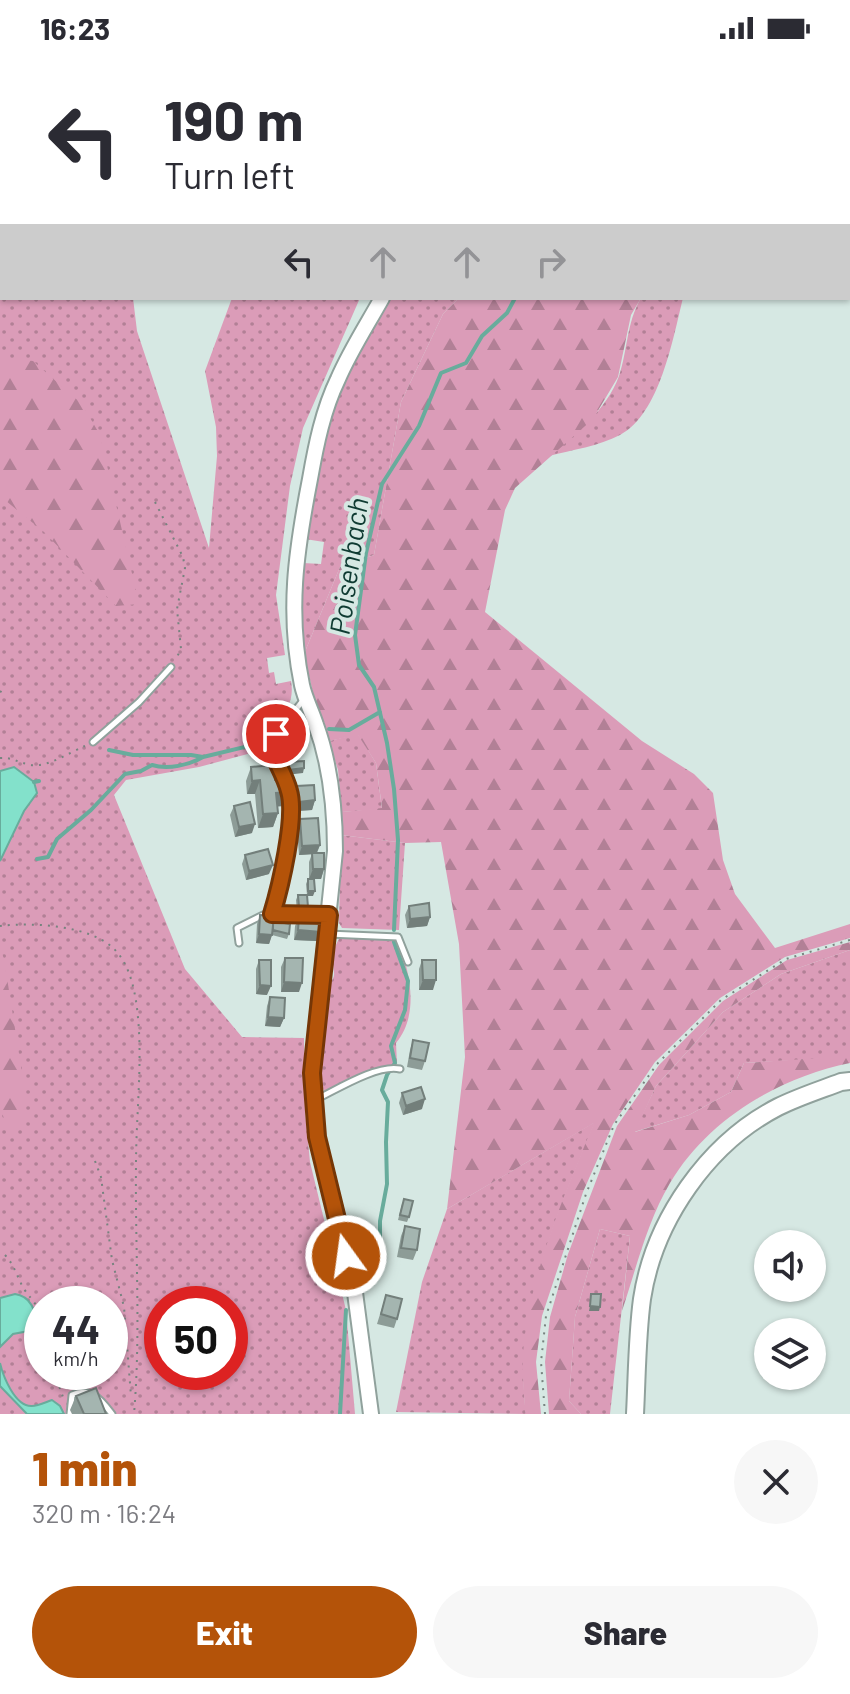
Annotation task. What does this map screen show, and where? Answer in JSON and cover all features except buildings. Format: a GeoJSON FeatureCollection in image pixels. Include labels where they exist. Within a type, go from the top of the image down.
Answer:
{"type":"FeatureCollection","features":[{"type":"Feature","properties":{"kind":"main road"},"geometry":{"type":"LineString","coordinates":[[371,1414],[354,1285],[317,1137],[312,1073],[327,934],[325,915],[335,851],[333,788],[317,726],[306,698],[293,633],[297,547],[317,439],[337,379],[381,300]]}},
{"type":"Feature","properties":{"kind":"main road"},"geometry":{"type":"LineString","coordinates":[[635,1414],[642,1299],[651,1258],[669,1217],[724,1145],[777,1107],[850,1081]]}},
{"type":"Feature","properties":{"kind":"lane"},"geometry":{"type":"LineString","coordinates":[[93,742],[139,702],[171,667]]}},
{"type":"Feature","properties":{"kind":"lane"},"geometry":{"type":"LineString","coordinates":[[272,914],[286,861],[290,793],[270,745],[306,698]]}},
{"type":"Feature","properties":{"kind":"lane"},"geometry":{"type":"LineString","coordinates":[[239,943],[237,928],[263,915],[313,915]]}},
{"type":"Feature","properties":{"kind":"lane"},"geometry":{"type":"LineString","coordinates":[[327,934],[398,937],[408,962]]}},
{"type":"Feature","properties":{"kind":"lane"},"geometry":{"type":"LineString","coordinates":[[314,1101],[391,1067],[400,1069]]}},
{"type":"Feature","properties":{"kind":"lane"},"geometry":{"type":"LineString","coordinates":[[70,1414],[72,1395],[84,1391],[96,1395],[112,1414]]}},
{"type":"Feature","properties":{"kind":"path"},"geometry":{"type":"LineString","coordinates":[[155,502],[183,557],[185,568],[177,609],[181,649],[171,667]]}},
{"type":"Feature","properties":{"kind":"path"},"geometry":{"type":"LineString","coordinates":[[0,691],[6,696]]}},
{"type":"Feature","properties":{"kind":"path"},"geometry":{"type":"LineString","coordinates":[[0,758],[9,757],[30,765],[40,765],[93,742]]}},
{"type":"Feature","properties":{"kind":"path"},"geometry":{"type":"LineString","coordinates":[[0,926],[59,926],[80,932],[109,944],[130,973],[136,1002],[138,1065],[135,1223],[139,1362],[134,1414]]}},
{"type":"Feature","properties":{"kind":"path"},"geometry":{"type":"LineString","coordinates":[[545,1414],[541,1362],[546,1316],[581,1209],[614,1125],[657,1064],[721,1000],[786,959],[850,940]]}},
{"type":"Feature","properties":{"kind":"path"},"geometry":{"type":"LineString","coordinates":[[95,1161],[101,1177],[112,1260],[124,1307],[131,1396]]}},
{"type":"Feature","properties":{"kind":"path"},"geometry":{"type":"LineString","coordinates":[[5,1255],[16,1267],[24,1287]]}},
{"type":"Feature","properties":{"kind":"path"},"geometry":{"type":"LineString","coordinates":[[60,1390],[64,1401]]}},
{"type":"Feature","properties":{"kind":"green space"},"geometry":{"type":"Polygon","coordinates":[[[0,300],[133,300],[137,331],[209,548],[217,456],[216,427],[205,371],[231,300],[359,300],[303,428],[290,486],[276,595],[285,655],[267,658],[269,673],[274,672],[276,684],[291,681],[290,702],[270,731],[263,750],[199,767],[126,780],[114,795],[185,969],[242,1037],[304,1038],[305,1111],[310,1162],[346,1310],[355,1414],[0,1414],[0,300]]]}},
{"type":"Feature","properties":{"kind":"green space"},"geometry":{"type":"Polygon","coordinates":[[[388,300],[457,300],[443,314],[401,402],[374,555],[340,567],[304,654],[299,617],[303,563],[321,564],[324,542],[305,539],[319,464],[345,379],[388,300]]]}},
{"type":"Feature","properties":{"kind":"green space"},"geometry":{"type":"Polygon","coordinates":[[[457,300],[640,300],[631,315],[618,377],[593,419],[515,488],[505,510],[485,612],[642,741],[694,774],[713,793],[723,860],[735,894],[775,948],[850,924],[850,938],[785,957],[720,998],[655,1062],[613,1124],[583,1192],[542,1316],[536,1362],[541,1414],[526,1414],[525,1411],[523,1362],[526,1326],[550,1236],[594,1123],[447,1209],[465,1057],[459,944],[441,842],[405,843],[341,835],[342,812],[382,808],[376,763],[358,735],[329,741],[304,654],[340,567],[374,555],[401,402],[443,314],[457,300]]]}},
{"type":"Feature","properties":{"kind":"green space"},"geometry":{"type":"Polygon","coordinates":[[[640,300],[682,300],[663,374],[645,410],[634,425],[612,439],[549,456],[589,420],[613,389],[622,366],[632,317],[640,300]]]}},
{"type":"Feature","properties":{"kind":"green space"},"geometry":{"type":"Polygon","coordinates":[[[0,357],[33,361],[82,404],[100,435],[139,604],[116,606],[44,532],[0,496],[0,357]]]}},
{"type":"Feature","properties":{"kind":"green space"},"geometry":{"type":"Polygon","coordinates":[[[358,734],[376,763],[382,809],[342,812],[338,770],[329,741],[358,734]]]}},
{"type":"Feature","properties":{"kind":"green space"},"geometry":{"type":"Polygon","coordinates":[[[341,835],[405,843],[399,930],[342,928],[339,923],[341,835]]]}},
{"type":"Feature","properties":{"kind":"green space"},"geometry":{"type":"Polygon","coordinates":[[[381,936],[398,942],[409,980],[410,1007],[408,1020],[396,1043],[397,1064],[379,1067],[324,1091],[321,1072],[322,1026],[325,998],[334,975],[335,947],[340,937],[381,936]]]}},
{"type":"Feature","properties":{"kind":"green space"},"geometry":{"type":"Polygon","coordinates":[[[850,942],[850,950],[781,974],[723,1012],[656,1086],[635,1132],[689,1115],[731,1092],[744,1063],[850,1056],[850,1063],[797,1079],[771,1091],[747,1105],[704,1139],[686,1160],[662,1198],[622,1311],[630,1236],[600,1229],[575,1317],[569,1401],[581,1414],[549,1414],[545,1362],[550,1317],[568,1254],[617,1126],[659,1065],[723,1001],[787,960],[850,942]]]}},
{"type":"Feature","properties":{"kind":"green space"},"geometry":{"type":"Polygon","coordinates":[[[0,947],[25,1092],[23,1118],[14,1137],[8,1130],[0,1107],[0,947]]]}},
{"type":"Feature","properties":{"kind":"green space"},"geometry":{"type":"Polygon","coordinates":[[[850,950],[850,1057],[744,1063],[731,1092],[689,1115],[634,1132],[656,1086],[723,1012],[781,974],[850,950]]]}},
{"type":"Feature","properties":{"kind":"green space"},"geometry":{"type":"Polygon","coordinates":[[[595,1122],[553,1228],[532,1301],[526,1338],[526,1414],[396,1412],[422,1282],[447,1209],[595,1122]]]}},
{"type":"Feature","properties":{"kind":"green space"},"geometry":{"type":"Polygon","coordinates":[[[600,1229],[630,1236],[610,1414],[581,1414],[569,1401],[575,1317],[600,1229]]]}},
{"type":"Feature","properties":{"kind":"shaded area"},"geometry":{"type":"Polygon","coordinates":[[[14,767],[34,782],[37,793],[24,811],[0,861],[0,771],[14,767]]]}},
{"type":"Feature","properties":{"kind":"shaded area"},"geometry":{"type":"Polygon","coordinates":[[[15,1294],[24,1297],[24,1332],[13,1334],[0,1347],[0,1298],[15,1294]]]}},
{"type":"Feature","properties":{"kind":"shaded area"},"geometry":{"type":"Polygon","coordinates":[[[0,1363],[7,1383],[20,1402],[32,1406],[52,1400],[64,1414],[27,1414],[0,1386],[0,1363]]]}},
{"type":"Feature","properties":{"kind":"waterway","name":"Poisenbach"},"geometry":{"type":"LineString","coordinates":[[394,930],[398,840],[394,789],[374,687],[359,665],[355,635],[366,553],[382,484],[419,426],[441,373],[466,363],[482,336],[507,313],[514,300]]}},
{"type":"Feature","properties":{"kind":"waterway"},"geometry":{"type":"LineString","coordinates":[[329,729],[349,730],[380,712]]}},
{"type":"Feature","properties":{"kind":"waterway"},"geometry":{"type":"LineString","coordinates":[[109,750],[133,755],[203,757],[261,743]]}},
{"type":"Feature","properties":{"kind":"waterway"},"geometry":{"type":"LineString","coordinates":[[37,859],[48,857],[57,839],[91,810],[125,774],[152,765],[178,766],[203,757]]}},
{"type":"Feature","properties":{"kind":"waterway"},"geometry":{"type":"LineString","coordinates":[[34,782],[39,781]]}},
{"type":"Feature","properties":{"kind":"waterway","name":"Poisenbach"},"geometry":{"type":"LineString","coordinates":[[364,1286],[380,1261],[380,1221],[387,1184],[388,1102],[382,1090],[395,1063],[391,1046],[405,1010],[408,981],[394,942]]}},
{"type":"Feature","properties":{"kind":"waterway","name":"Poisenbach"},"geometry":{"type":"LineString","coordinates":[[340,1414],[346,1310]]}},
{"type":"Feature","properties":{"kind":"route"},"geometry":{"type":"LineString","coordinates":[[276,734],[270,745],[290,793],[290,805],[286,861],[272,914],[329,915],[312,1073],[317,1137],[346,1256]]}}]}
